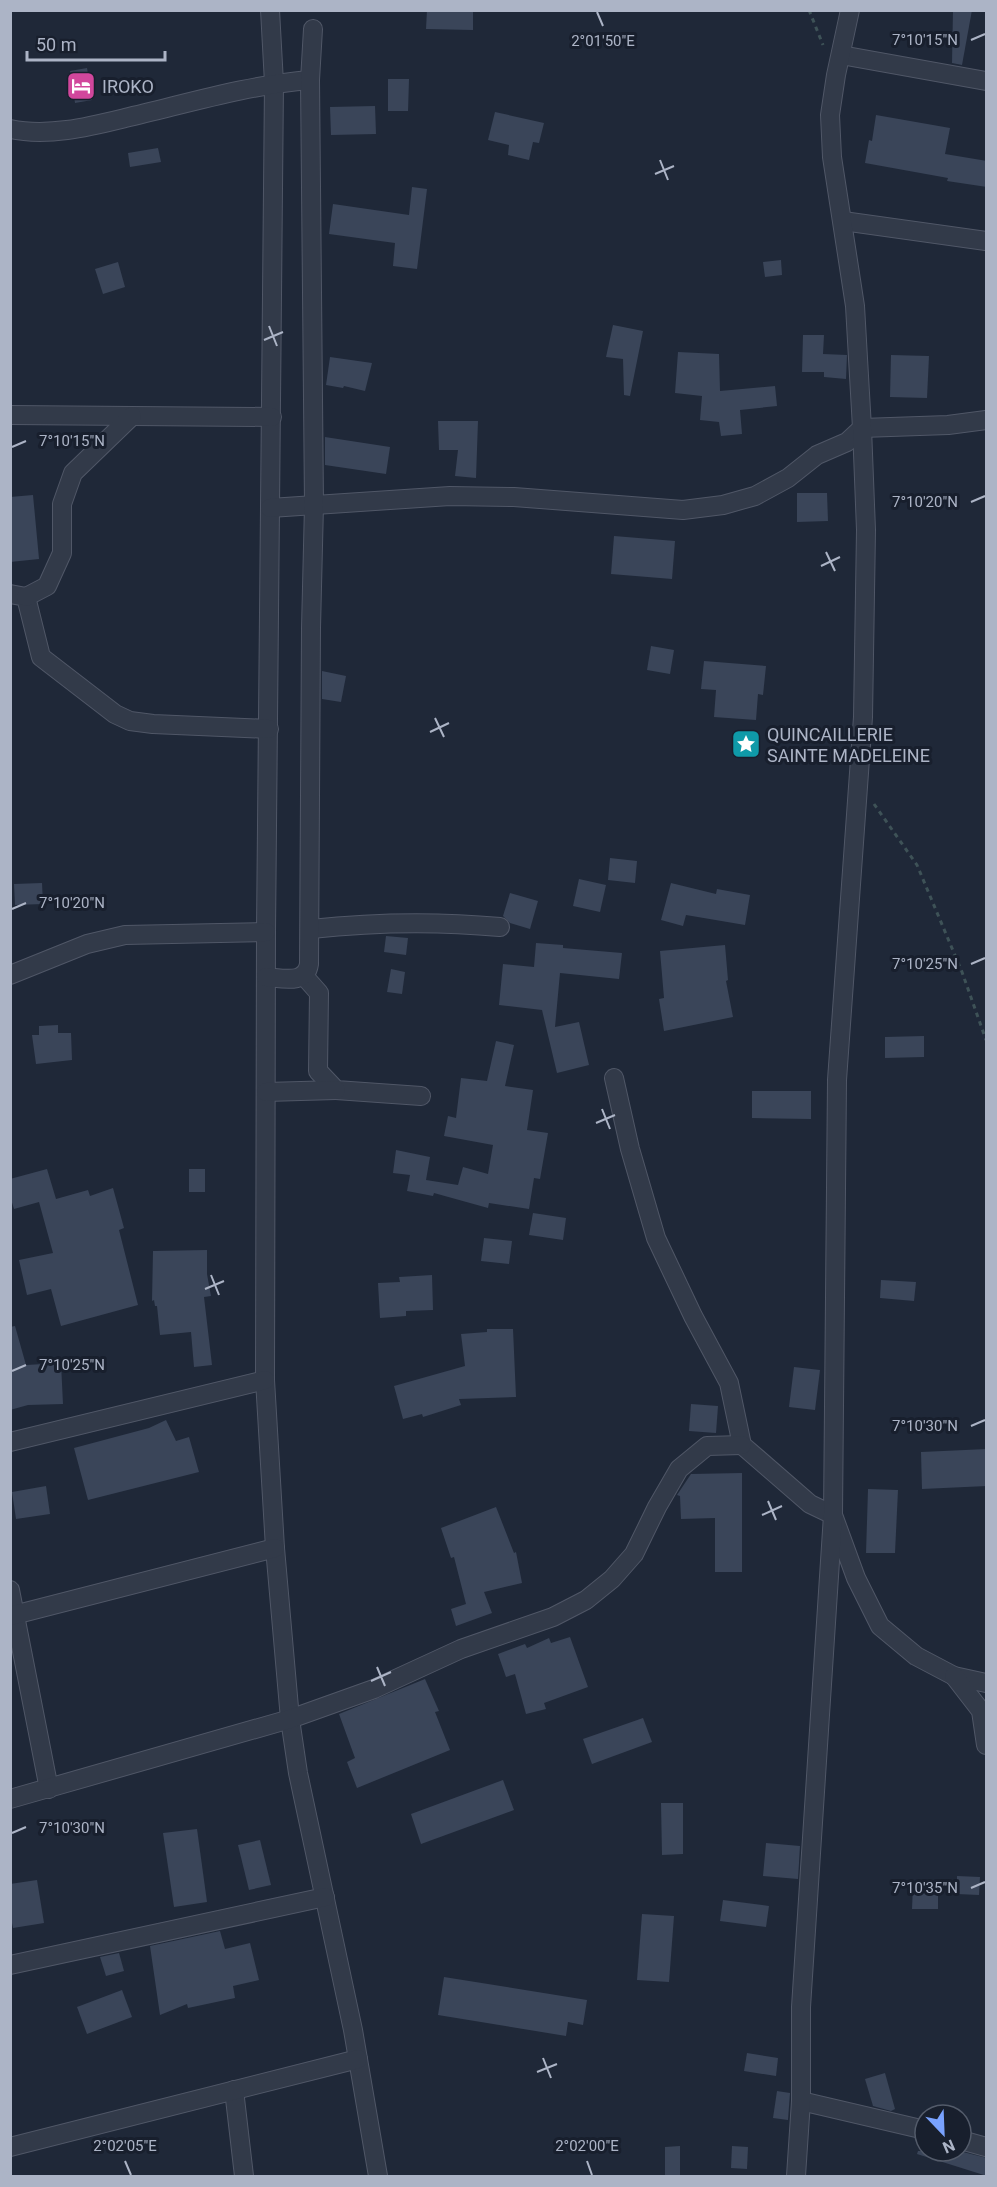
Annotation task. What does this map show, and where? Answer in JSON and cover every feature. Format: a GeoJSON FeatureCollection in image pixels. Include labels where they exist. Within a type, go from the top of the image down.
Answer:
{"type":"FeatureCollection","features":[{"type":"Feature","properties":{"kind":"street"},"geometry":{"type":"LineString","coordinates":[[270,10],[274,83],[266,932],[265,1380],[275,1548],[290,1719],[298,1773],[358,2059],[378,2176]]}},
{"type":"Feature","properties":{"kind":"street"},"geometry":{"type":"LineString","coordinates":[[796,2176],[801,2101],[801,2007],[833,1515],[837,1080],[863,717],[866,530],[862,428],[855,306],[832,157],[830,115],[850,10]]}},
{"type":"Feature","properties":{"kind":"street"},"geometry":{"type":"LineString","coordinates":[[266,977],[298,979],[308,970],[314,506],[310,80],[313,29]]}},
{"type":"Feature","properties":{"kind":"street"},"geometry":{"type":"LineString","coordinates":[[840,54],[987,81]]}},
{"type":"Feature","properties":{"kind":"street"},"geometry":{"type":"LineString","coordinates":[[10,129],[24,132],[75,130],[274,83],[310,80]]}},
{"type":"Feature","properties":{"kind":"street"},"geometry":{"type":"LineString","coordinates":[[843,222],[987,241]]}},
{"type":"Feature","properties":{"kind":"street"},"geometry":{"type":"LineString","coordinates":[[10,415],[272,417]]}},
{"type":"Feature","properties":{"kind":"street"},"geometry":{"type":"LineString","coordinates":[[132,416],[73,473],[62,504],[62,553],[47,586],[18,595],[41,657],[115,714],[130,721],[162,725],[269,729]]}},
{"type":"Feature","properties":{"kind":"street"},"geometry":{"type":"LineString","coordinates":[[270,508],[450,496],[514,497],[683,510],[723,506],[755,496],[788,478],[817,455],[847,442],[862,428],[948,425],[987,420]]}},
{"type":"Feature","properties":{"kind":"street"},"geometry":{"type":"LineString","coordinates":[[310,929],[399,922],[500,927]]}},
{"type":"Feature","properties":{"kind":"street"},"geometry":{"type":"LineString","coordinates":[[10,975],[87,944],[125,935],[266,932]]}},
{"type":"Feature","properties":{"kind":"street"},"geometry":{"type":"LineString","coordinates":[[304,976],[319,993],[318,1071],[336,1090]]}},
{"type":"Feature","properties":{"kind":"street"},"geometry":{"type":"LineString","coordinates":[[614,1077],[630,1149],[656,1238],[693,1316],[729,1383],[742,1445],[810,1504],[833,1515],[856,1578],[880,1626],[916,1656],[954,1676],[987,1683]]}},
{"type":"Feature","properties":{"kind":"street"},"geometry":{"type":"LineString","coordinates":[[266,1092],[336,1090],[420,1096]]}},
{"type":"Feature","properties":{"kind":"street"},"geometry":{"type":"LineString","coordinates":[[10,1442],[265,1380]]}},
{"type":"Feature","properties":{"kind":"street"},"geometry":{"type":"LineString","coordinates":[[10,1799],[290,1719],[374,1689],[460,1649],[553,1617],[586,1600],[612,1579],[634,1554],[679,1469],[707,1446],[742,1445]]}},
{"type":"Feature","properties":{"kind":"street"},"geometry":{"type":"LineString","coordinates":[[13,1615],[275,1548]]}},
{"type":"Feature","properties":{"kind":"street"},"geometry":{"type":"LineString","coordinates":[[10,1590],[13,1615],[49,1789]]}},
{"type":"Feature","properties":{"kind":"street"},"geometry":{"type":"LineString","coordinates":[[954,1676],[981,1711],[987,1745]]}},
{"type":"Feature","properties":{"kind":"street"},"geometry":{"type":"LineString","coordinates":[[10,1965],[325,1898]]}},
{"type":"Feature","properties":{"kind":"street"},"geometry":{"type":"LineString","coordinates":[[10,2147],[358,2059]]}},
{"type":"Feature","properties":{"kind":"street"},"geometry":{"type":"LineString","coordinates":[[234,2090],[244,2176]]}},
{"type":"Feature","properties":{"kind":"street"},"geometry":{"type":"LineString","coordinates":[[801,2101],[913,2127]]}},
{"type":"Feature","properties":{"kind":"path"},"geometry":{"type":"LineString","coordinates":[[859,781],[917,866],[962,972],[987,1040]]}},
{"type":"Feature","properties":{"kind":"building"},"geometry":{"type":"Polygon","coordinates":[[[427,10],[473,10],[473,30],[426,29],[427,10]]]}},
{"type":"Feature","properties":{"kind":"building"},"geometry":{"type":"Polygon","coordinates":[[[953,10],[972,10],[962,65],[952,63],[953,10]]]}},
{"type":"Feature","properties":{"kind":"building"},"geometry":{"type":"Polygon","coordinates":[[[87,68],[92,100],[75,103],[70,71],[87,68]]]}},
{"type":"Feature","properties":{"kind":"building"},"geometry":{"type":"Polygon","coordinates":[[[388,79],[409,79],[408,111],[388,111],[388,79]]]}},
{"type":"Feature","properties":{"kind":"building"},"geometry":{"type":"Polygon","coordinates":[[[375,106],[376,134],[331,135],[330,107],[375,106]]]}},
{"type":"Feature","properties":{"kind":"building"},"geometry":{"type":"Polygon","coordinates":[[[495,112],[544,123],[539,143],[533,142],[529,160],[508,155],[509,145],[488,140],[495,112]]]}},
{"type":"Feature","properties":{"kind":"building"},"geometry":{"type":"Polygon","coordinates":[[[876,115],[950,128],[945,154],[987,161],[987,187],[947,181],[948,178],[865,163],[869,140],[872,141],[876,115]]]}},
{"type":"Feature","properties":{"kind":"building"},"geometry":{"type":"Polygon","coordinates":[[[158,148],[161,162],[130,167],[128,153],[158,148]]]}},
{"type":"Feature","properties":{"kind":"building"},"geometry":{"type":"Polygon","coordinates":[[[412,187],[427,189],[417,269],[393,266],[395,243],[329,234],[333,204],[409,215],[412,187]]]}},
{"type":"Feature","properties":{"kind":"building"},"geometry":{"type":"Polygon","coordinates":[[[781,260],[782,275],[765,277],[763,262],[781,260]]]}},
{"type":"Feature","properties":{"kind":"building"},"geometry":{"type":"Polygon","coordinates":[[[118,262],[125,287],[103,294],[95,269],[118,262]]]}},
{"type":"Feature","properties":{"kind":"building"},"geometry":{"type":"Polygon","coordinates":[[[613,325],[643,331],[630,396],[624,395],[623,359],[606,357],[613,325]]]}},
{"type":"Feature","properties":{"kind":"building"},"geometry":{"type":"Polygon","coordinates":[[[803,335],[824,335],[823,354],[847,355],[846,379],[824,377],[824,372],[802,372],[803,335]]]}},
{"type":"Feature","properties":{"kind":"building"},"geometry":{"type":"Polygon","coordinates":[[[678,352],[719,354],[720,391],[775,386],[777,406],[740,410],[742,434],[721,436],[719,422],[700,420],[702,396],[675,393],[678,352]]]}},
{"type":"Feature","properties":{"kind":"building"},"geometry":{"type":"Polygon","coordinates":[[[891,355],[929,356],[927,398],[890,397],[891,355]]]}},
{"type":"Feature","properties":{"kind":"building"},"geometry":{"type":"Polygon","coordinates":[[[330,357],[372,363],[365,391],[326,385],[330,357]]]}},
{"type":"Feature","properties":{"kind":"building"},"geometry":{"type":"Polygon","coordinates":[[[438,421],[478,421],[476,478],[455,476],[458,450],[439,450],[438,421]]]}},
{"type":"Feature","properties":{"kind":"building"},"geometry":{"type":"Polygon","coordinates":[[[325,437],[390,447],[386,474],[325,465],[325,437]]]}},
{"type":"Feature","properties":{"kind":"building"},"geometry":{"type":"Polygon","coordinates":[[[797,493],[827,493],[828,521],[797,522],[797,493]]]}},
{"type":"Feature","properties":{"kind":"building"},"geometry":{"type":"Polygon","coordinates":[[[33,495],[39,559],[10,562],[10,497],[33,495]]]}},
{"type":"Feature","properties":{"kind":"building"},"geometry":{"type":"Polygon","coordinates":[[[614,536],[675,541],[672,579],[611,574],[614,536]]]}},
{"type":"Feature","properties":{"kind":"building"},"geometry":{"type":"Polygon","coordinates":[[[651,646],[674,650],[670,674],[647,670],[651,646]]]}},
{"type":"Feature","properties":{"kind":"building"},"geometry":{"type":"Polygon","coordinates":[[[704,661],[766,666],[763,695],[758,694],[756,720],[714,717],[716,690],[701,689],[704,661]]]}},
{"type":"Feature","properties":{"kind":"building"},"geometry":{"type":"Polygon","coordinates":[[[322,671],[346,676],[341,702],[322,699],[322,671]]]}},
{"type":"Feature","properties":{"kind":"building"},"geometry":{"type":"Polygon","coordinates":[[[610,858],[637,861],[635,883],[608,880],[610,858]]]}},
{"type":"Feature","properties":{"kind":"building"},"geometry":{"type":"Polygon","coordinates":[[[579,879],[606,885],[600,912],[573,906],[579,879]]]}},
{"type":"Feature","properties":{"kind":"building"},"geometry":{"type":"Polygon","coordinates":[[[42,883],[43,904],[15,905],[14,884],[42,883]]]}},
{"type":"Feature","properties":{"kind":"building"},"geometry":{"type":"Polygon","coordinates":[[[671,883],[716,894],[717,889],[750,895],[745,925],[686,915],[683,926],[661,920],[671,883]]]}},
{"type":"Feature","properties":{"kind":"building"},"geometry":{"type":"Polygon","coordinates":[[[510,893],[538,901],[530,929],[510,923],[503,916],[510,893]]]}},
{"type":"Feature","properties":{"kind":"building"},"geometry":{"type":"Polygon","coordinates":[[[386,936],[408,938],[406,955],[384,952],[386,936]]]}},
{"type":"Feature","properties":{"kind":"building"},"geometry":{"type":"Polygon","coordinates":[[[536,943],[563,945],[563,948],[622,953],[619,979],[560,973],[555,1027],[579,1022],[589,1065],[557,1073],[542,1010],[499,1005],[503,964],[534,967],[536,943]]]}},
{"type":"Feature","properties":{"kind":"building"},"geometry":{"type":"Polygon","coordinates":[[[725,945],[728,980],[726,981],[733,1017],[664,1031],[659,999],[664,998],[660,951],[725,945]]]}},
{"type":"Feature","properties":{"kind":"building"},"geometry":{"type":"Polygon","coordinates":[[[391,969],[405,972],[402,994],[387,992],[391,969]]]}},
{"type":"Feature","properties":{"kind":"building"},"geometry":{"type":"Polygon","coordinates":[[[58,1025],[58,1033],[71,1033],[72,1060],[36,1064],[32,1035],[39,1035],[39,1026],[58,1025]]]}},
{"type":"Feature","properties":{"kind":"building"},"geometry":{"type":"Polygon","coordinates":[[[924,1036],[924,1057],[885,1058],[885,1037],[924,1036]]]}},
{"type":"Feature","properties":{"kind":"building"},"geometry":{"type":"Polygon","coordinates":[[[496,1041],[514,1045],[505,1086],[533,1090],[527,1130],[548,1133],[540,1179],[534,1178],[529,1209],[489,1203],[488,1208],[434,1193],[433,1196],[407,1191],[410,1175],[393,1173],[396,1150],[430,1157],[426,1180],[458,1185],[463,1167],[488,1174],[493,1145],[444,1136],[448,1116],[456,1118],[461,1078],[487,1081],[496,1041]]]}},
{"type":"Feature","properties":{"kind":"building"},"geometry":{"type":"Polygon","coordinates":[[[752,1091],[811,1091],[811,1119],[752,1118],[752,1091]]]}},
{"type":"Feature","properties":{"kind":"building"},"geometry":{"type":"Polygon","coordinates":[[[47,1169],[56,1199],[88,1190],[90,1196],[113,1188],[124,1228],[119,1230],[138,1305],[61,1326],[51,1289],[27,1295],[19,1260],[53,1253],[39,1202],[14,1209],[10,1196],[10,1179],[47,1169]]]}},
{"type":"Feature","properties":{"kind":"building"},"geometry":{"type":"Polygon","coordinates":[[[189,1169],[205,1169],[205,1192],[189,1192],[189,1169]]]}},
{"type":"Feature","properties":{"kind":"building"},"geometry":{"type":"Polygon","coordinates":[[[533,1213],[566,1218],[563,1240],[529,1235],[533,1213]]]}},
{"type":"Feature","properties":{"kind":"building"},"geometry":{"type":"Polygon","coordinates":[[[484,1238],[512,1241],[509,1264],[481,1261],[484,1238]]]}},
{"type":"Feature","properties":{"kind":"building"},"geometry":{"type":"Polygon","coordinates":[[[207,1250],[207,1274],[211,1296],[204,1297],[212,1365],[194,1367],[191,1332],[160,1335],[157,1306],[154,1300],[152,1301],[153,1251],[207,1250]]]}},
{"type":"Feature","properties":{"kind":"building"},"geometry":{"type":"Polygon","coordinates":[[[432,1275],[433,1310],[406,1311],[406,1316],[380,1318],[378,1283],[400,1282],[399,1277],[432,1275]]]}},
{"type":"Feature","properties":{"kind":"building"},"geometry":{"type":"Polygon","coordinates":[[[881,1280],[916,1282],[914,1301],[880,1298],[881,1280]]]}},
{"type":"Feature","properties":{"kind":"building"},"geometry":{"type":"Polygon","coordinates":[[[15,1326],[26,1365],[61,1363],[63,1404],[28,1405],[10,1410],[10,1327],[15,1326]]]}},
{"type":"Feature","properties":{"kind":"building"},"geometry":{"type":"Polygon","coordinates":[[[487,1329],[513,1329],[516,1397],[459,1399],[461,1405],[423,1417],[422,1414],[403,1419],[394,1386],[465,1366],[461,1334],[487,1332],[487,1329]]]}},
{"type":"Feature","properties":{"kind":"building"},"geometry":{"type":"Polygon","coordinates":[[[794,1367],[820,1370],[815,1410],[789,1407],[794,1367]]]}},
{"type":"Feature","properties":{"kind":"building"},"geometry":{"type":"Polygon","coordinates":[[[691,1404],[718,1406],[716,1433],[689,1431],[691,1404]]]}},
{"type":"Feature","properties":{"kind":"building"},"geometry":{"type":"Polygon","coordinates":[[[166,1420],[176,1441],[189,1437],[199,1472],[88,1500],[74,1448],[149,1428],[166,1420]]]}},
{"type":"Feature","properties":{"kind":"building"},"geometry":{"type":"Polygon","coordinates":[[[987,1449],[987,1486],[922,1489],[921,1452],[987,1449]]]}},
{"type":"Feature","properties":{"kind":"building"},"geometry":{"type":"Polygon","coordinates":[[[742,1473],[742,1572],[715,1572],[715,1518],[681,1519],[680,1496],[677,1495],[691,1474],[742,1473]]]}},
{"type":"Feature","properties":{"kind":"building"},"geometry":{"type":"Polygon","coordinates":[[[46,1486],[50,1514],[16,1519],[12,1492],[46,1486]]]}},
{"type":"Feature","properties":{"kind":"building"},"geometry":{"type":"Polygon","coordinates":[[[868,1489],[898,1490],[895,1553],[866,1553],[868,1489]]]}},
{"type":"Feature","properties":{"kind":"building"},"geometry":{"type":"Polygon","coordinates":[[[496,1507],[514,1553],[516,1552],[522,1583],[484,1592],[492,1613],[456,1626],[451,1609],[466,1604],[454,1557],[451,1558],[441,1528],[496,1507]]]}},
{"type":"Feature","properties":{"kind":"building"},"geometry":{"type":"Polygon","coordinates":[[[570,1637],[588,1687],[544,1703],[546,1709],[526,1714],[515,1674],[506,1677],[498,1654],[525,1644],[527,1648],[549,1638],[551,1643],[570,1637]]]}},
{"type":"Feature","properties":{"kind":"building"},"geometry":{"type":"Polygon","coordinates":[[[425,1679],[439,1711],[435,1712],[450,1750],[357,1788],[347,1762],[355,1758],[339,1714],[425,1679]]]}},
{"type":"Feature","properties":{"kind":"building"},"geometry":{"type":"Polygon","coordinates":[[[643,1718],[652,1742],[592,1764],[583,1739],[643,1718]]]}},
{"type":"Feature","properties":{"kind":"building"},"geometry":{"type":"Polygon","coordinates":[[[503,1780],[514,1810],[421,1844],[411,1814],[503,1780]]]}},
{"type":"Feature","properties":{"kind":"building"},"geometry":{"type":"Polygon","coordinates":[[[661,1803],[683,1803],[683,1854],[662,1855],[661,1803]]]}},
{"type":"Feature","properties":{"kind":"building"},"geometry":{"type":"Polygon","coordinates":[[[197,1829],[207,1902],[174,1907],[163,1833],[197,1829]]]}},
{"type":"Feature","properties":{"kind":"building"},"geometry":{"type":"Polygon","coordinates":[[[260,1840],[271,1885],[249,1890],[238,1845],[260,1840]]]}},
{"type":"Feature","properties":{"kind":"building"},"geometry":{"type":"Polygon","coordinates":[[[766,1843],[800,1846],[798,1879],[763,1876],[766,1843]]]}},
{"type":"Feature","properties":{"kind":"building"},"geometry":{"type":"Polygon","coordinates":[[[957,1876],[980,1877],[979,1895],[957,1894],[957,1876]]]}},
{"type":"Feature","properties":{"kind":"building"},"geometry":{"type":"Polygon","coordinates":[[[37,1880],[44,1923],[13,1928],[10,1913],[10,1884],[37,1880]]]}},
{"type":"Feature","properties":{"kind":"building"},"geometry":{"type":"Polygon","coordinates":[[[913,1886],[938,1886],[938,1909],[912,1909],[913,1886]]]}},
{"type":"Feature","properties":{"kind":"building"},"geometry":{"type":"Polygon","coordinates":[[[723,1900],[769,1906],[766,1927],[720,1921],[723,1900]]]}},
{"type":"Feature","properties":{"kind":"building"},"geometry":{"type":"Polygon","coordinates":[[[642,1914],[674,1916],[669,1982],[637,1980],[642,1914]]]}},
{"type":"Feature","properties":{"kind":"building"},"geometry":{"type":"Polygon","coordinates":[[[220,1931],[225,1949],[250,1943],[259,1980],[233,1986],[235,1998],[188,2008],[187,2004],[160,2015],[150,1946],[220,1931]]]}},
{"type":"Feature","properties":{"kind":"building"},"geometry":{"type":"Polygon","coordinates":[[[119,1953],[124,1971],[106,1976],[100,1957],[119,1953]]]}},
{"type":"Feature","properties":{"kind":"building"},"geometry":{"type":"Polygon","coordinates":[[[444,1977],[587,2000],[583,2025],[568,2022],[566,2036],[438,2015],[444,1977]]]}},
{"type":"Feature","properties":{"kind":"building"},"geometry":{"type":"Polygon","coordinates":[[[122,1990],[132,2017],[87,2034],[77,2007],[122,1990]]]}},
{"type":"Feature","properties":{"kind":"building"},"geometry":{"type":"Polygon","coordinates":[[[747,2053],[778,2058],[776,2076],[744,2071],[747,2053]]]}},
{"type":"Feature","properties":{"kind":"building"},"geometry":{"type":"Polygon","coordinates":[[[885,2073],[895,2109],[891,2111],[873,2106],[865,2079],[885,2073]]]}},
{"type":"Feature","properties":{"kind":"building"},"geometry":{"type":"Polygon","coordinates":[[[777,2091],[790,2093],[788,2120],[773,2118],[777,2091]]]}},
{"type":"Feature","properties":{"kind":"building"},"geometry":{"type":"Polygon","coordinates":[[[680,2146],[680,2176],[665,2176],[665,2147],[680,2146]]]}},
{"type":"Feature","properties":{"kind":"building"},"geometry":{"type":"Polygon","coordinates":[[[732,2146],[748,2147],[747,2169],[731,2168],[732,2146]]]}},
{"type":"Feature","properties":{"kind":"building"},"geometry":{"type":"Polygon","coordinates":[[[973,2154],[987,2158],[987,2176],[946,2163],[973,2163],[973,2154]]]}},
{"type":"Feature","properties":{"kind":"place","name":"IROKO"},"geometry":{"type":"Point","coordinates":[81,86]}},
{"type":"Feature","properties":{"kind":"place","name":"QUINCAILLERIE SAINTE MADELEINE"},"geometry":{"type":"Point","coordinates":[746,744]}}]}
